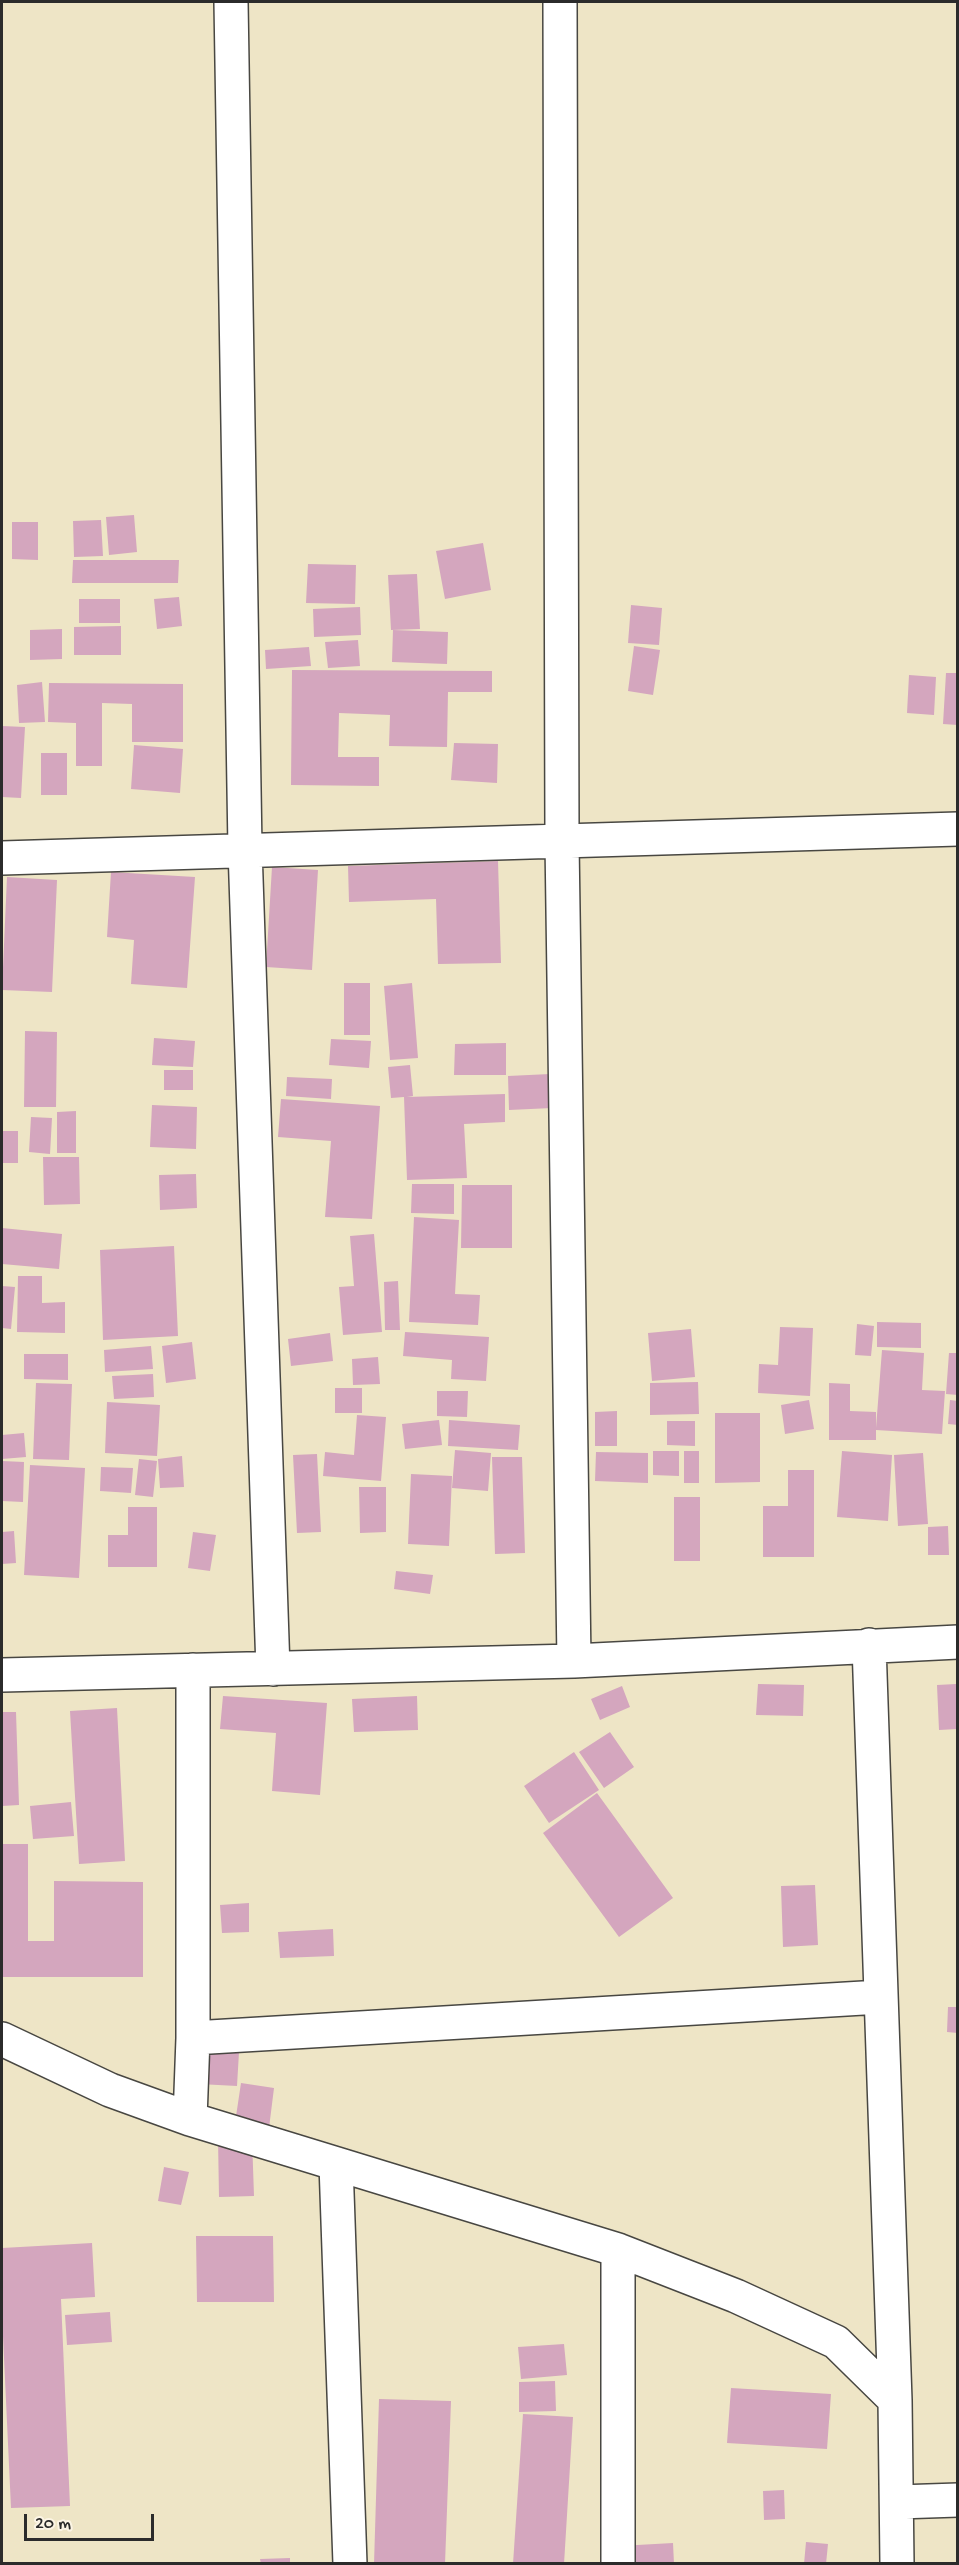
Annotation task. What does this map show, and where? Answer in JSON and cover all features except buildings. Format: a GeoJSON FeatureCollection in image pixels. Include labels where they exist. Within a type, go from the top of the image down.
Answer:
{"type":"FeatureCollection","features":[{"type":"Feature","properties":{"kind":"street"},"geometry":{"type":"LineString","coordinates":[[231,2],[245,849],[273,1669]]}},
{"type":"Feature","properties":{"kind":"street"},"geometry":{"type":"LineString","coordinates":[[560,2],[562,842],[574,1661]]}},
{"type":"Feature","properties":{"kind":"street"},"geometry":{"type":"LineString","coordinates":[[2,858],[957,829]]}},
{"type":"Feature","properties":{"kind":"street"},"geometry":{"type":"LineString","coordinates":[[2,1675],[574,1661],[957,1642]]}},
{"type":"Feature","properties":{"kind":"street"},"geometry":{"type":"LineString","coordinates":[[869,1645],[895,2400],[897,2564]]}},
{"type":"Feature","properties":{"kind":"street"},"geometry":{"type":"LineString","coordinates":[[190,2119],[193,2038],[193,1670]]}},
{"type":"Feature","properties":{"kind":"street"},"geometry":{"type":"LineString","coordinates":[[193,2038],[880,1997]]}},
{"type":"Feature","properties":{"kind":"street"},"geometry":{"type":"LineString","coordinates":[[2,2039],[110,2090],[190,2119],[618,2250],[736,2295],[836,2342],[895,2400]]}},
{"type":"Feature","properties":{"kind":"street"},"geometry":{"type":"LineString","coordinates":[[336,2164],[350,2564]]}},
{"type":"Feature","properties":{"kind":"street"},"geometry":{"type":"LineString","coordinates":[[618,2250],[618,2564]]}},
{"type":"Feature","properties":{"kind":"street"},"geometry":{"type":"LineString","coordinates":[[898,2502],[957,2500]]}}]}
